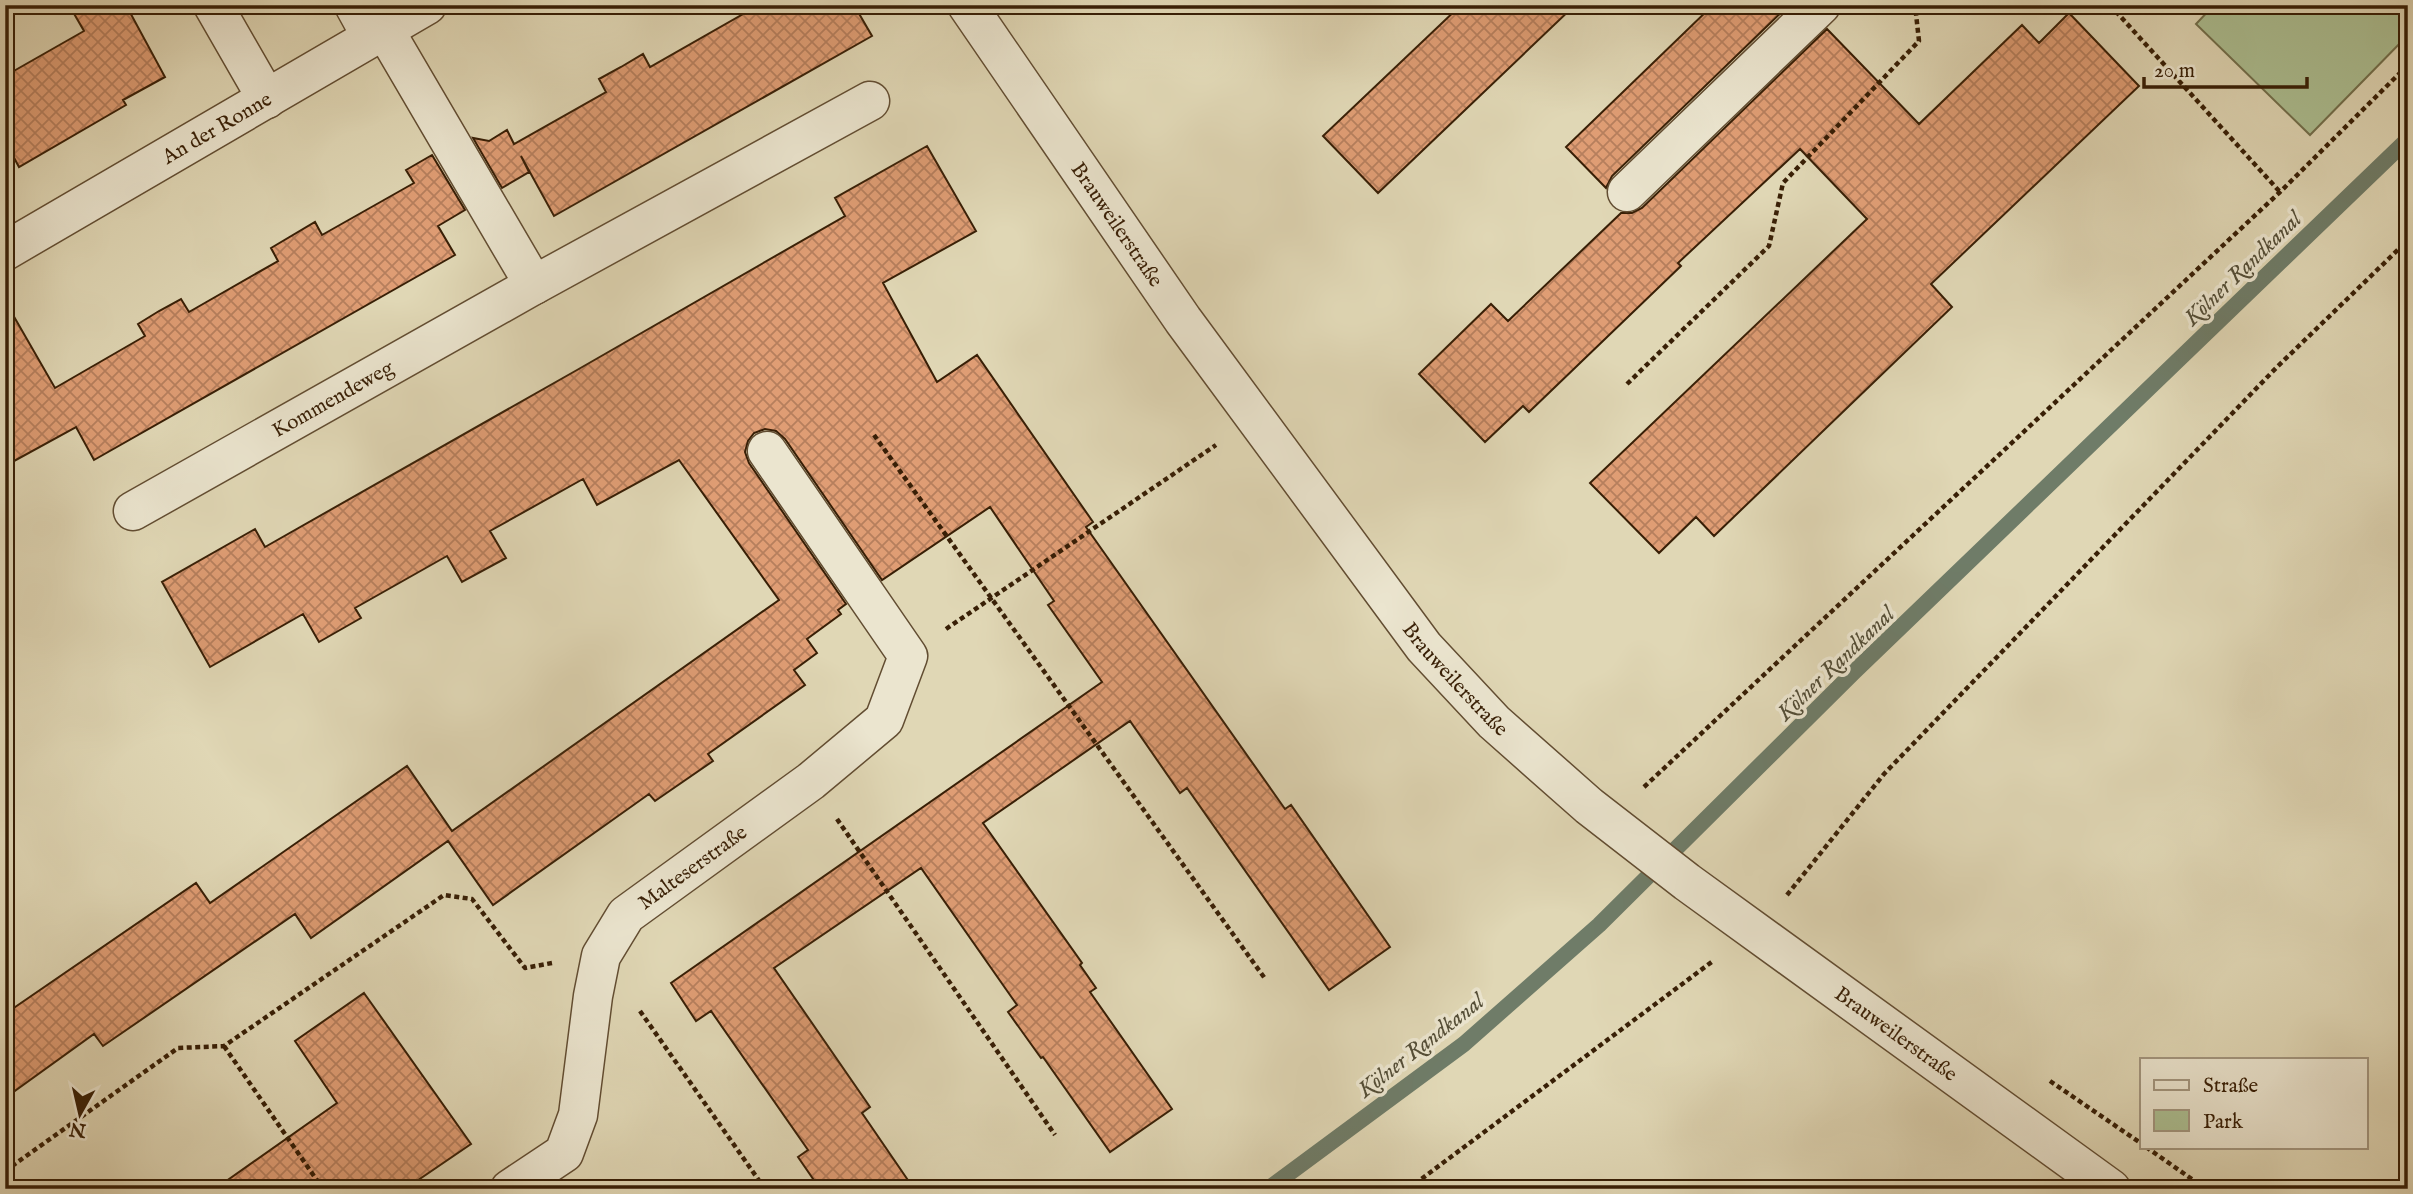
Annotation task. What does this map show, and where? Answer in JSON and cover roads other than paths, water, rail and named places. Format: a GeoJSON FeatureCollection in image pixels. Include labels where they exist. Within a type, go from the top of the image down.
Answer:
{"type":"FeatureCollection","features":[{"type":"Feature","properties":{"kind":"street"},"geometry":{"type":"LineString","coordinates":[[213,5],[267,99]]}},
{"type":"Feature","properties":{"kind":"street","name":"An der Ronne"},"geometry":{"type":"LineString","coordinates":[[5,251],[267,99],[369,23],[427,5]]}},
{"type":"Feature","properties":{"kind":"street","name":"Brauweilerstraße"},"geometry":{"type":"LineString","coordinates":[[967,5],[1183,320],[1423,647],[1494,722],[1589,806],[1687,882],[2110,1189]]}},
{"type":"Feature","properties":{"kind":"street"},"geometry":{"type":"LineString","coordinates":[[1627,192],[1821,5]]}},
{"type":"Feature","properties":{"kind":"street"},"geometry":{"type":"LineString","coordinates":[[369,23],[534,285]]}},
{"type":"Feature","properties":{"kind":"street","name":"Kommendeweg"},"geometry":{"type":"LineString","coordinates":[[133,511],[534,285],[870,101]]}},
{"type":"Feature","properties":{"kind":"street","name":"Malteserstraße"},"geometry":{"type":"LineString","coordinates":[[510,1189],[564,1153],[578,1115],[593,996],[601,956],[626,915],[811,781],[884,720],[908,656],[767,451]]}},
{"type":"Feature","properties":{"kind":"waterway","name":"Kölner Randkanal"},"geometry":{"type":"LineString","coordinates":[[1268,1189],[1464,1044],[1599,925],[1854,672],[2408,139]]}}]}
